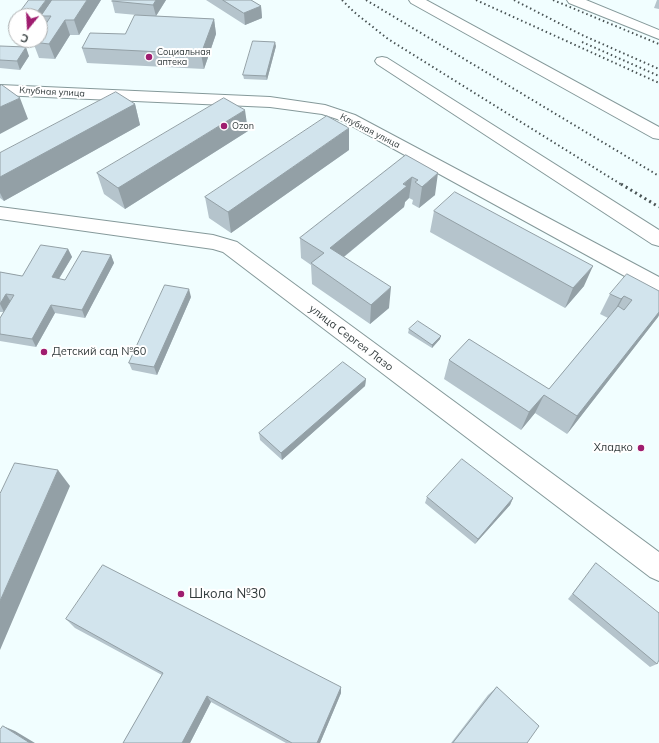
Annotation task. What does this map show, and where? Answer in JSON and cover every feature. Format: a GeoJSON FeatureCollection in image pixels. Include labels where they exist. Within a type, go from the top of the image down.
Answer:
{"type":"FeatureCollection","features":[{"type":"Feature","properties":{"kind":"street"},"geometry":{"type":"LineString","coordinates":[[416,0],[659,134]]}},
{"type":"Feature","properties":{"kind":"street"},"geometry":{"type":"LineString","coordinates":[[574,0],[659,35]]}},
{"type":"Feature","properties":{"kind":"street"},"geometry":{"type":"LineString","coordinates":[[382,61],[659,239]]}},
{"type":"Feature","properties":{"kind":"street","name":"Клубная улица"},"geometry":{"type":"LineString","coordinates":[[1,91],[270,102],[325,110],[349,118],[659,286]]}},
{"type":"Feature","properties":{"kind":"street","name":"улица Сергея Лазо"},"geometry":{"type":"LineString","coordinates":[[0,213],[213,242],[230,247],[659,568]]}},
{"type":"Feature","properties":{"kind":"building"},"geometry":{"type":"Polygon","coordinates":[[[29,0],[46,0],[40,8],[23,8],[29,0]]]}},
{"type":"Feature","properties":{"kind":"building"},"geometry":{"type":"Polygon","coordinates":[[[52,0],[87,0],[74,20],[65,20],[49,44],[48,21],[51,16],[48,16],[48,8],[46,8],[52,0]]]}},
{"type":"Feature","properties":{"kind":"building"},"geometry":{"type":"Polygon","coordinates":[[[156,0],[153,5],[112,1],[156,0]]]}},
{"type":"Feature","properties":{"kind":"building"},"geometry":{"type":"Polygon","coordinates":[[[223,0],[251,0],[261,6],[244,13],[223,0]]]}},
{"type":"Feature","properties":{"kind":"building"},"geometry":{"type":"Polygon","coordinates":[[[135,15],[214,19],[201,54],[82,48],[90,33],[125,34],[135,15]]]}},
{"type":"Feature","properties":{"kind":"building"},"geometry":{"type":"Polygon","coordinates":[[[253,41],[275,42],[266,76],[243,75],[253,41]]]}},
{"type":"Feature","properties":{"kind":"building"},"geometry":{"type":"Polygon","coordinates":[[[0,46],[8,46],[8,48],[25,48],[17,61],[0,60],[0,46]]]}},
{"type":"Feature","properties":{"kind":"building"},"geometry":{"type":"Polygon","coordinates":[[[2,85],[20,98],[0,107],[0,86],[2,85]]]}},
{"type":"Feature","properties":{"kind":"building"},"geometry":{"type":"Polygon","coordinates":[[[116,92],[135,104],[0,177],[0,153],[116,92]]]}},
{"type":"Feature","properties":{"kind":"building"},"geometry":{"type":"Polygon","coordinates":[[[224,98],[245,110],[118,188],[97,173],[224,98]]]}},
{"type":"Feature","properties":{"kind":"building"},"geometry":{"type":"Polygon","coordinates":[[[327,116],[349,128],[228,212],[205,197],[327,116]]]}},
{"type":"Feature","properties":{"kind":"building"},"geometry":{"type":"Polygon","coordinates":[[[406,155],[438,173],[422,187],[415,182],[418,180],[412,177],[403,184],[407,186],[330,248],[391,287],[371,305],[311,263],[324,253],[300,238],[406,155]]]}},
{"type":"Feature","properties":{"kind":"building"},"geometry":{"type":"Polygon","coordinates":[[[455,192],[593,266],[573,288],[434,211],[455,192]]]}},
{"type":"Feature","properties":{"kind":"building"},"geometry":{"type":"Polygon","coordinates":[[[41,245],[68,249],[52,277],[65,280],[82,251],[111,255],[82,310],[51,305],[32,339],[0,334],[0,318],[14,295],[6,294],[0,304],[0,272],[22,276],[41,245]]]}},
{"type":"Feature","properties":{"kind":"building"},"geometry":{"type":"Polygon","coordinates":[[[627,274],[659,291],[659,312],[577,416],[544,395],[529,412],[449,360],[469,339],[549,389],[618,306],[624,310],[632,300],[624,296],[621,299],[610,294],[627,274]]]}},
{"type":"Feature","properties":{"kind":"building"},"geometry":{"type":"Polygon","coordinates":[[[165,285],[189,289],[154,367],[129,363],[165,285]]]}},
{"type":"Feature","properties":{"kind":"building"},"geometry":{"type":"Polygon","coordinates":[[[418,321],[441,336],[432,345],[409,329],[418,321]]]}},
{"type":"Feature","properties":{"kind":"building"},"geometry":{"type":"Polygon","coordinates":[[[343,362],[366,379],[281,453],[259,433],[343,362]]]}},
{"type":"Feature","properties":{"kind":"building"},"geometry":{"type":"Polygon","coordinates":[[[462,459],[513,498],[478,539],[427,497],[462,459]]]}},
{"type":"Feature","properties":{"kind":"building"},"geometry":{"type":"Polygon","coordinates":[[[15,463],[58,470],[0,601],[0,494],[15,463]]]}},
{"type":"Feature","properties":{"kind":"building"},"geometry":{"type":"Polygon","coordinates":[[[596,563],[659,613],[659,660],[657,664],[573,594],[596,563]]]}},
{"type":"Feature","properties":{"kind":"building"},"geometry":{"type":"Polygon","coordinates":[[[103,565],[341,687],[317,743],[292,743],[207,696],[182,743],[123,743],[163,673],[66,619],[103,565]]]}},
{"type":"Feature","properties":{"kind":"building"},"geometry":{"type":"Polygon","coordinates":[[[497,687],[539,726],[527,743],[453,743],[497,687]]]}},
{"type":"Feature","properties":{"kind":"building"},"geometry":{"type":"Polygon","coordinates":[[[3,726],[30,743],[0,743],[0,730],[3,726]]]}},
{"type":"Feature","properties":{"kind":"railway"},"geometry":{"type":"LineString","coordinates":[[342,0],[354,12],[388,39],[622,185]]}},
{"type":"Feature","properties":{"kind":"railway"},"geometry":{"type":"LineString","coordinates":[[366,0],[659,176]]}},
{"type":"Feature","properties":{"kind":"railway"},"geometry":{"type":"LineString","coordinates":[[476,0],[659,83]]}},
{"type":"Feature","properties":{"kind":"railway"},"geometry":{"type":"LineString","coordinates":[[514,0],[582,35],[659,69]]}},
{"type":"Feature","properties":{"kind":"railway"},"geometry":{"type":"LineString","coordinates":[[553,0],[659,44]]}},
{"type":"Feature","properties":{"kind":"railway"},"geometry":{"type":"LineString","coordinates":[[582,42],[659,76]]}},
{"type":"Feature","properties":{"kind":"railway"},"geometry":{"type":"LineString","coordinates":[[621,184],[659,207]]}},
{"type":"Feature","properties":{"kind":"place","name":"Социальная аптека"},"geometry":{"type":"Point","coordinates":[149,57]}},
{"type":"Feature","properties":{"kind":"place","name":"Ozon"},"geometry":{"type":"Point","coordinates":[224,126]}},
{"type":"Feature","properties":{"kind":"place","name":"Детский сад №60"},"geometry":{"type":"Point","coordinates":[44,352]}},
{"type":"Feature","properties":{"kind":"place","name":"Хладко"},"geometry":{"type":"Point","coordinates":[641,448]}},
{"type":"Feature","properties":{"kind":"place","name":"Школа №30"},"geometry":{"type":"Point","coordinates":[181,594]}}]}
